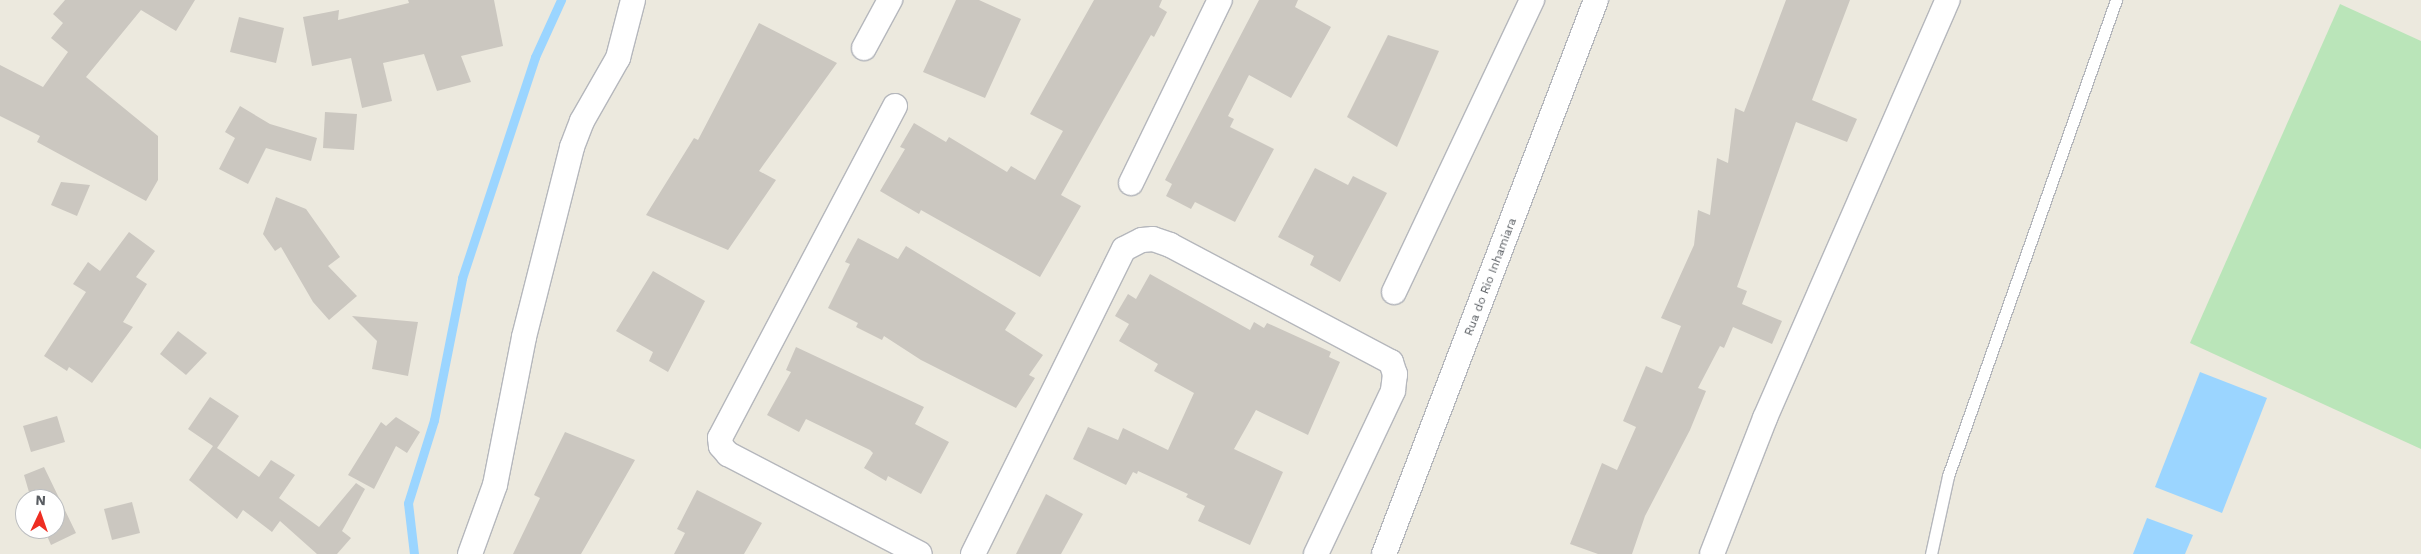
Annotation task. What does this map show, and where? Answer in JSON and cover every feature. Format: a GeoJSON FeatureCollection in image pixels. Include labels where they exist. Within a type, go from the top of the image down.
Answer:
{"type":"FeatureCollection","features":[{"type":"Feature","properties":{"kind":"street"},"geometry":{"type":"LineString","coordinates":[[470,554],[495,485],[526,328],[572,147],[582,121],[618,58],[633,0]]}},
{"type":"Feature","properties":{"kind":"street"},"geometry":{"type":"LineString","coordinates":[[864,48],[890,0]]}},
{"type":"Feature","properties":{"kind":"street"},"geometry":{"type":"LineString","coordinates":[[1131,183],[1220,0]]}},
{"type":"Feature","properties":{"kind":"street"},"geometry":{"type":"LineString","coordinates":[[1394,292],[1532,0]]}},
{"type":"Feature","properties":{"kind":"street","name":"Rua do Rio Inhamiara"},"geometry":{"type":"LineString","coordinates":[[1384,554],[1596,0]]}},
{"type":"Feature","properties":{"kind":"street"},"geometry":{"type":"LineString","coordinates":[[1712,554],[1765,418],[1948,0]]}},
{"type":"Feature","properties":{"kind":"street"},"geometry":{"type":"LineString","coordinates":[[895,106],[720,438],[721,446],[728,454],[920,554]]}},
{"type":"Feature","properties":{"kind":"street"},"geometry":{"type":"LineString","coordinates":[[972,554],[1124,249],[1142,240],[1152,239],[1170,245],[1391,362],[1396,374],[1393,392],[1316,554]]}},
{"type":"Feature","properties":{"kind":"lane"},"geometry":{"type":"LineString","coordinates":[[1931,554],[1948,476],[2116,0]]}},
{"type":"Feature","properties":{"kind":"green space"},"geometry":{"type":"Polygon","coordinates":[[[2340,4],[2421,41],[2421,449],[2190,343],[2340,4]]]}},
{"type":"Feature","properties":{"kind":"water"},"geometry":{"type":"Polygon","coordinates":[[[2200,372],[2267,398],[2222,513],[2155,487],[2200,372]]]}},
{"type":"Feature","properties":{"kind":"water"},"geometry":{"type":"Polygon","coordinates":[[[2147,518],[2193,535],[2185,554],[2133,554],[2147,518]]]}},
{"type":"Feature","properties":{"kind":"building"},"geometry":{"type":"Polygon","coordinates":[[[65,0],[195,0],[176,31],[141,10],[86,77],[158,136],[158,180],[146,201],[37,142],[40,136],[0,116],[0,65],[43,87],[68,52],[51,38],[63,23],[53,14],[65,0]]]}},
{"type":"Feature","properties":{"kind":"building"},"geometry":{"type":"Polygon","coordinates":[[[408,0],[494,0],[503,46],[461,56],[471,82],[437,91],[424,54],[383,63],[392,101],[362,108],[351,58],[312,66],[303,17],[339,10],[338,20],[409,3],[408,0]]]}},
{"type":"Feature","properties":{"kind":"building"},"geometry":{"type":"Polygon","coordinates":[[[956,0],[979,0],[1021,19],[985,98],[923,72],[956,0]]]}},
{"type":"Feature","properties":{"kind":"building"},"geometry":{"type":"Polygon","coordinates":[[[1094,0],[1162,0],[1159,7],[1167,12],[1154,37],[1151,35],[1061,195],[1081,206],[1040,277],[921,210],[919,214],[880,191],[905,149],[900,147],[914,123],[946,142],[949,137],[1007,172],[1011,166],[1035,180],[1063,131],[1030,114],[1094,0]]]}},
{"type":"Feature","properties":{"kind":"building"},"geometry":{"type":"Polygon","coordinates":[[[1259,0],[1298,0],[1295,7],[1331,27],[1291,98],[1249,75],[1228,116],[1234,119],[1230,127],[1274,149],[1235,222],[1195,202],[1191,209],[1166,196],[1172,184],[1165,180],[1259,0]]]}},
{"type":"Feature","properties":{"kind":"building"},"geometry":{"type":"Polygon","coordinates":[[[1786,0],[1850,0],[1812,100],[1857,119],[1847,142],[1796,122],[1737,287],[1747,291],[1742,304],[1782,321],[1772,344],[1733,327],[1724,348],[1720,346],[1698,388],[1706,391],[1690,430],[1645,516],[1632,554],[1598,554],[1570,544],[1602,463],[1617,470],[1636,427],[1623,421],[1646,366],[1662,373],[1681,326],[1661,318],[1694,245],[1698,210],[1710,215],[1717,158],[1728,163],[1735,108],[1744,112],[1786,0]]]}},
{"type":"Feature","properties":{"kind":"building"},"geometry":{"type":"Polygon","coordinates":[[[239,17],[284,28],[276,63],[230,52],[239,17]]]}},
{"type":"Feature","properties":{"kind":"building"},"geometry":{"type":"Polygon","coordinates":[[[759,23],[837,63],[759,171],[776,180],[728,250],[646,215],[694,138],[698,140],[759,23]]]}},
{"type":"Feature","properties":{"kind":"building"},"geometry":{"type":"Polygon","coordinates":[[[1388,35],[1439,51],[1397,147],[1347,117],[1388,35]]]}},
{"type":"Feature","properties":{"kind":"building"},"geometry":{"type":"Polygon","coordinates":[[[240,106],[270,124],[317,138],[311,161],[266,148],[248,184],[219,169],[235,138],[225,132],[240,106]]]}},
{"type":"Feature","properties":{"kind":"building"},"geometry":{"type":"Polygon","coordinates":[[[325,112],[357,114],[354,150],[323,148],[325,112]]]}},
{"type":"Feature","properties":{"kind":"building"},"geometry":{"type":"Polygon","coordinates":[[[1315,168],[1348,185],[1353,176],[1387,193],[1340,282],[1310,265],[1314,256],[1278,237],[1315,168]]]}},
{"type":"Feature","properties":{"kind":"building"},"geometry":{"type":"Polygon","coordinates":[[[61,182],[90,185],[77,216],[51,205],[61,182]]]}},
{"type":"Feature","properties":{"kind":"building"},"geometry":{"type":"Polygon","coordinates":[[[276,197],[306,209],[340,257],[328,266],[357,296],[329,320],[313,302],[281,247],[275,251],[263,234],[276,197]]]}},
{"type":"Feature","properties":{"kind":"building"},"geometry":{"type":"Polygon","coordinates":[[[129,232],[155,251],[136,277],[147,284],[123,322],[133,327],[92,383],[69,367],[67,371],[44,356],[86,292],[73,284],[88,262],[100,271],[129,232]]]}},
{"type":"Feature","properties":{"kind":"building"},"geometry":{"type":"Polygon","coordinates":[[[858,238],[898,259],[906,246],[1016,313],[1005,330],[1043,355],[1029,375],[1035,378],[1016,408],[921,360],[884,336],[882,340],[856,327],[858,323],[828,308],[850,264],[845,262],[858,238]]]}},
{"type":"Feature","properties":{"kind":"building"},"geometry":{"type":"Polygon","coordinates":[[[653,271],[705,301],[668,372],[649,361],[653,352],[616,331],[653,271]]]}},
{"type":"Feature","properties":{"kind":"building"},"geometry":{"type":"Polygon","coordinates":[[[1150,274],[1250,330],[1254,322],[1264,328],[1267,323],[1331,352],[1329,357],[1340,362],[1308,435],[1256,410],[1234,449],[1283,472],[1250,545],[1198,521],[1205,506],[1186,497],[1188,494],[1138,471],[1137,474],[1133,472],[1126,485],[1073,459],[1088,427],[1118,440],[1123,428],[1168,450],[1194,393],[1154,371],[1158,364],[1119,341],[1129,324],[1115,316],[1128,294],[1136,299],[1150,274]]]}},
{"type":"Feature","properties":{"kind":"building"},"geometry":{"type":"Polygon","coordinates":[[[352,316],[418,322],[408,376],[372,369],[377,341],[352,316]]]}},
{"type":"Feature","properties":{"kind":"building"},"geometry":{"type":"Polygon","coordinates":[[[178,331],[207,353],[186,375],[160,354],[178,331]]]}},
{"type":"Feature","properties":{"kind":"building"},"geometry":{"type":"Polygon","coordinates":[[[796,347],[924,407],[915,424],[949,442],[921,494],[888,476],[886,481],[864,468],[873,453],[870,450],[806,419],[799,432],[767,415],[791,372],[786,370],[796,347]]]}},
{"type":"Feature","properties":{"kind":"building"},"geometry":{"type":"Polygon","coordinates":[[[210,397],[239,416],[217,448],[259,477],[271,460],[295,475],[279,498],[319,527],[356,483],[365,489],[342,531],[351,538],[337,554],[317,554],[280,521],[272,532],[243,510],[237,519],[189,480],[213,446],[188,429],[210,397]]]}},
{"type":"Feature","properties":{"kind":"building"},"geometry":{"type":"Polygon","coordinates":[[[57,416],[65,442],[31,452],[23,426],[57,416]]]}},
{"type":"Feature","properties":{"kind":"building"},"geometry":{"type":"Polygon","coordinates":[[[396,417],[420,432],[407,453],[396,446],[374,489],[348,475],[381,422],[386,426],[396,417]]]}},
{"type":"Feature","properties":{"kind":"building"},"geometry":{"type":"Polygon","coordinates":[[[565,432],[635,460],[581,554],[513,554],[540,498],[534,495],[565,432]]]}},
{"type":"Feature","properties":{"kind":"building"},"geometry":{"type":"Polygon","coordinates":[[[44,467],[55,489],[28,489],[24,475],[44,467]]]}},
{"type":"Feature","properties":{"kind":"building"},"geometry":{"type":"Polygon","coordinates":[[[697,490],[762,523],[744,554],[674,554],[685,533],[677,529],[697,490]]]}},
{"type":"Feature","properties":{"kind":"building"},"geometry":{"type":"Polygon","coordinates":[[[1046,494],[1083,514],[1061,554],[1016,554],[1046,494]]]}},
{"type":"Feature","properties":{"kind":"building"},"geometry":{"type":"Polygon","coordinates":[[[132,502],[140,533],[112,540],[104,509],[132,502]]]}},
{"type":"Feature","properties":{"kind":"building"},"geometry":{"type":"Polygon","coordinates":[[[65,510],[76,533],[65,538],[65,510]]]}},
{"type":"Feature","properties":{"kind":"building"},"geometry":{"type":"Polygon","coordinates":[[[48,539],[64,539],[51,545],[48,539]]]}},
{"type":"Feature","properties":{"kind":"waterway"},"geometry":{"type":"LineString","coordinates":[[414,554],[408,503],[434,420],[462,278],[535,57],[561,0]]}}]}
